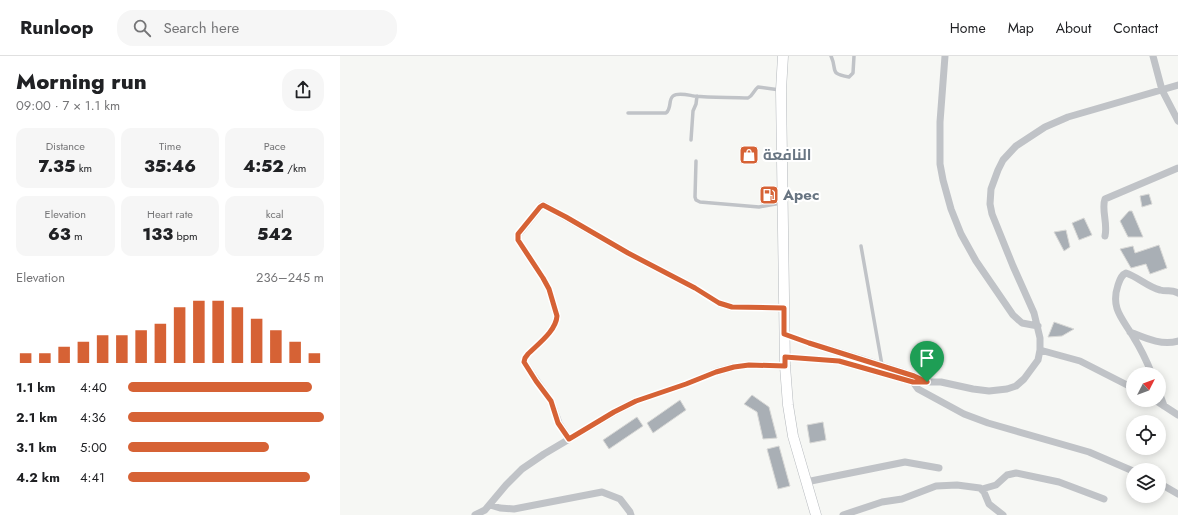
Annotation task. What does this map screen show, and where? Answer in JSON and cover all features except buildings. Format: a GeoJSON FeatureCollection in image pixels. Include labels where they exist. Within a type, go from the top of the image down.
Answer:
{"type":"FeatureCollection","features":[{"type":"Feature","properties":{"kind":"main road"},"geometry":{"type":"LineString","coordinates":[[783,56],[781,90],[784,202],[784,334],[788,405],[793,436],[816,515]]}},
{"type":"Feature","properties":{"kind":"street"},"geometry":{"type":"LineString","coordinates":[[944,56],[940,115],[940,164],[951,209],[961,234],[976,261],[1013,315],[1022,323],[1038,326]]}},
{"type":"Feature","properties":{"kind":"street"},"geometry":{"type":"LineString","coordinates":[[1153,56],[1162,90],[1178,121]]}},
{"type":"Feature","properties":{"kind":"street"},"geometry":{"type":"LineString","coordinates":[[475,515],[485,510],[522,469],[614,412],[636,401],[734,367],[785,362],[839,361],[882,373],[927,382],[946,382],[973,389],[989,391],[1007,389],[1016,386],[1024,379],[1038,360],[1040,338],[1034,313],[1000,234],[990,204],[991,189],[1003,160],[1011,150],[1022,141],[1045,127],[1068,118],[1178,85]]}},
{"type":"Feature","properties":{"kind":"street"},"geometry":{"type":"LineString","coordinates":[[1105,236],[1107,225],[1104,206],[1105,199],[1178,168]]}},
{"type":"Feature","properties":{"kind":"street"},"geometry":{"type":"LineString","coordinates":[[569,439],[558,423],[551,401],[524,362],[528,354],[553,328],[557,321],[557,316],[546,284],[518,240],[518,234],[542,205],[695,288],[719,303],[732,307],[784,308]]}},
{"type":"Feature","properties":{"kind":"street"},"geometry":{"type":"LineString","coordinates":[[1148,367],[1130,332],[1120,317],[1115,299],[1120,278],[1124,274],[1128,273],[1160,291],[1174,290],[1178,293]]}},
{"type":"Feature","properties":{"kind":"street"},"geometry":{"type":"LineString","coordinates":[[1130,332],[1160,342],[1167,343],[1178,341]]}},
{"type":"Feature","properties":{"kind":"street"},"geometry":{"type":"LineString","coordinates":[[784,334],[882,365],[914,379]]}},
{"type":"Feature","properties":{"kind":"street"},"geometry":{"type":"LineString","coordinates":[[1040,350],[1080,361],[1126,384]]}},
{"type":"Feature","properties":{"kind":"street"},"geometry":{"type":"LineString","coordinates":[[860,367],[862,359]]}},
{"type":"Feature","properties":{"kind":"street"},"geometry":{"type":"LineString","coordinates":[[914,379],[914,386],[922,392],[964,414],[1004,428],[1089,452],[1126,467]]}},
{"type":"Feature","properties":{"kind":"street"},"geometry":{"type":"LineString","coordinates":[[1166,407],[1178,414]]}},
{"type":"Feature","properties":{"kind":"street"},"geometry":{"type":"LineString","coordinates":[[806,482],[905,462],[939,468]]}},
{"type":"Feature","properties":{"kind":"street"},"geometry":{"type":"LineString","coordinates":[[843,515],[875,503],[902,500],[936,486],[957,485],[982,489],[996,485],[1007,475],[1016,472],[1059,482],[1104,499]]}},
{"type":"Feature","properties":{"kind":"street"},"geometry":{"type":"LineString","coordinates":[[1166,487],[1178,494]]}},
{"type":"Feature","properties":{"kind":"street"},"geometry":{"type":"LineString","coordinates":[[982,489],[989,504],[1003,515]]}},
{"type":"Feature","properties":{"kind":"street"},"geometry":{"type":"LineString","coordinates":[[490,505],[500,508],[514,509],[602,492],[620,499],[631,515]]}},
{"type":"Feature","properties":{"kind":"lane"},"geometry":{"type":"LineString","coordinates":[[831,56],[835,72],[838,75],[849,77],[853,72],[854,56]]}},
{"type":"Feature","properties":{"kind":"lane"},"geometry":{"type":"LineString","coordinates":[[628,113],[666,113],[670,109],[673,96],[678,94],[748,98],[751,97],[758,87],[781,90]]}},
{"type":"Feature","properties":{"kind":"lane"},"geometry":{"type":"LineString","coordinates":[[691,140],[693,111],[697,96]]}},
{"type":"Feature","properties":{"kind":"lane"},"geometry":{"type":"LineString","coordinates":[[696,161],[695,197],[696,200],[700,202],[759,207],[784,202]]}},
{"type":"Feature","properties":{"kind":"lane"},"geometry":{"type":"LineString","coordinates":[[860,246],[882,365],[882,373]]}},
{"type":"Feature","properties":{"kind":"place","name":"النافعة"},"geometry":{"type":"Point","coordinates":[749,155]}},
{"type":"Feature","properties":{"kind":"place","name":"Apec"},"geometry":{"type":"Point","coordinates":[769,195]}},
{"type":"Feature","properties":{"kind":"route"},"geometry":{"type":"LineString","coordinates":[[544,205],[628,253],[695,288],[719,303],[732,307],[784,308],[784,334],[914,376],[927,382],[913,382],[839,361],[785,357],[785,366],[749,365],[734,367],[636,401],[594,423],[569,439],[558,423],[553,404],[524,362],[528,354],[553,328],[557,321],[557,316],[549,289],[518,240],[518,234],[540,207],[544,205]]}}]}
